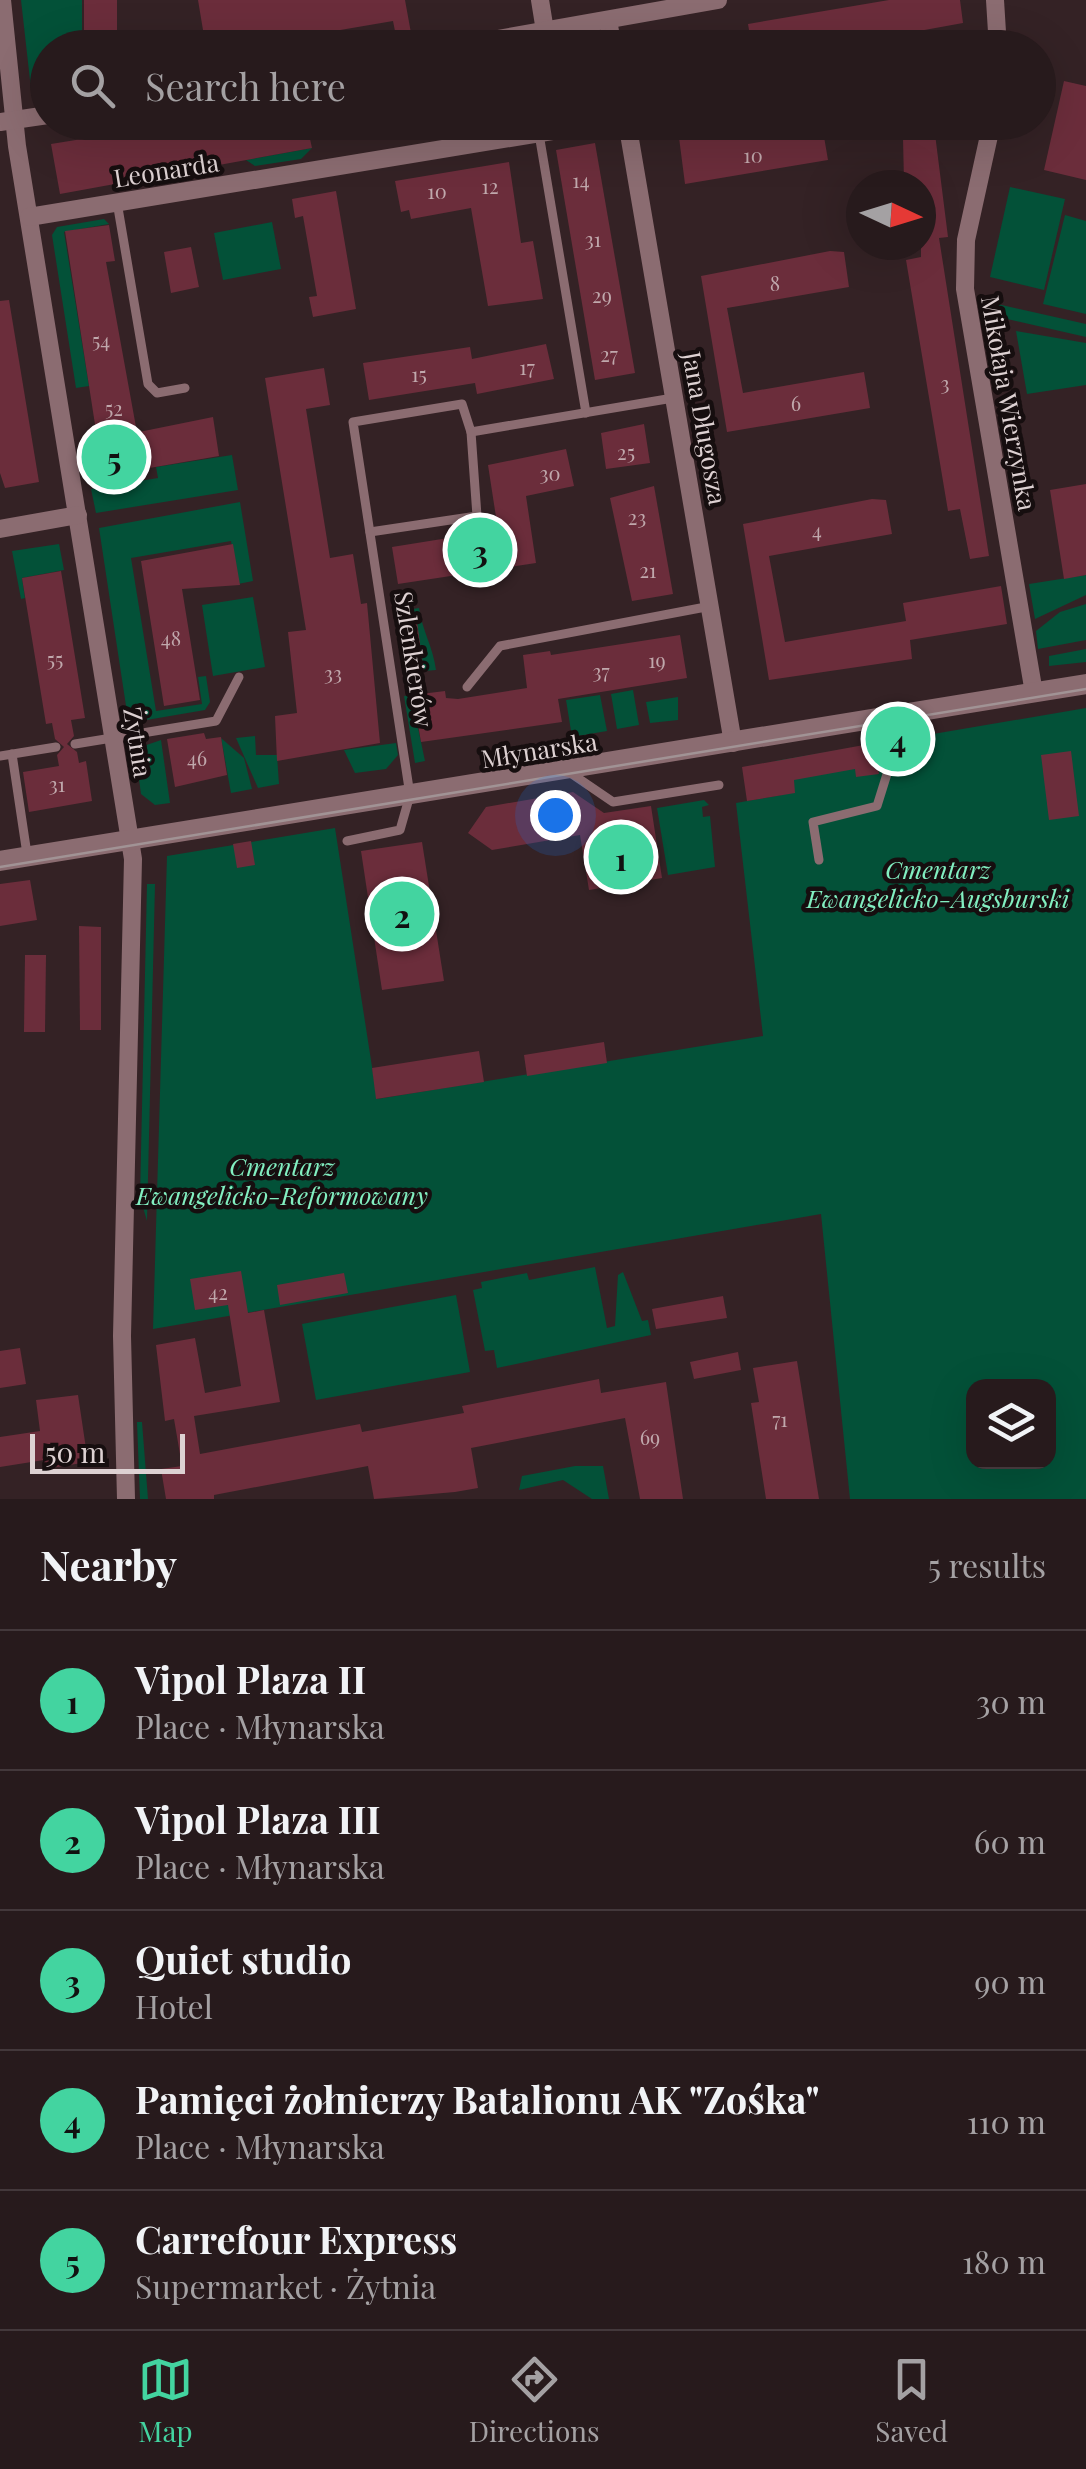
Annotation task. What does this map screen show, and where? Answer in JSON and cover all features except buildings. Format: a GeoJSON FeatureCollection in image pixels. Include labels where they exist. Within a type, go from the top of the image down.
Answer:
{"type":"FeatureCollection","features":[{"type":"Feature","properties":{"kind":"street","name":"Żytnia"},"geometry":{"type":"LineString","coordinates":[[2,0],[7,120],[29,217],[131,841],[122,1336],[126,1499]]}},
{"type":"Feature","properties":{"kind":"street"},"geometry":{"type":"LineString","coordinates":[[540,0],[545,30]]}},
{"type":"Feature","properties":{"kind":"street"},"geometry":{"type":"LineString","coordinates":[[551,30],[718,0]]}},
{"type":"Feature","properties":{"kind":"street"},"geometry":{"type":"LineString","coordinates":[[995,0],[997,30]]}},
{"type":"Feature","properties":{"kind":"street"},"geometry":{"type":"LineString","coordinates":[[608,20],[610,30]]}},
{"type":"Feature","properties":{"kind":"street","name":"Leonarda"},"geometry":{"type":"LineString","coordinates":[[29,217],[502,140]]}},
{"type":"Feature","properties":{"kind":"street","name":"Jana Długosza"},"geometry":{"type":"LineString","coordinates":[[631,140],[733,743]]}},
{"type":"Feature","properties":{"kind":"street","name":"Mikołaja Wierzynka"},"geometry":{"type":"LineString","coordinates":[[988,140],[966,240],[965,289],[1034,693]]}},
{"type":"Feature","properties":{"kind":"street"},"geometry":{"type":"LineString","coordinates":[[0,529],[78,515]]}},
{"type":"Feature","properties":{"kind":"street","name":"Młynarska"},"geometry":{"type":"LineString","coordinates":[[0,861],[1086,684]]}},
{"type":"Feature","properties":{"kind":"lane"},"geometry":{"type":"LineString","coordinates":[[540,140],[586,414]]}},
{"type":"Feature","properties":{"kind":"lane"},"geometry":{"type":"LineString","coordinates":[[116,202],[148,384],[157,392],[185,388]]}},
{"type":"Feature","properties":{"kind":"lane"},"geometry":{"type":"LineString","coordinates":[[370,532],[476,516],[471,432],[676,397]]}},
{"type":"Feature","properties":{"kind":"lane","name":"Szlenkierów"},"geometry":{"type":"LineString","coordinates":[[410,795],[352,422],[462,404],[471,432]]}},
{"type":"Feature","properties":{"kind":"lane"},"geometry":{"type":"LineString","coordinates":[[467,687],[500,646],[710,606]]}},
{"type":"Feature","properties":{"kind":"lane"},"geometry":{"type":"LineString","coordinates":[[75,744],[216,721],[239,677]]}},
{"type":"Feature","properties":{"kind":"lane"},"geometry":{"type":"LineString","coordinates":[[819,860],[813,822],[877,806],[886,774],[880,718]]}},
{"type":"Feature","properties":{"kind":"lane"},"geometry":{"type":"LineString","coordinates":[[0,756],[56,747]]}},
{"type":"Feature","properties":{"kind":"lane"},"geometry":{"type":"LineString","coordinates":[[12,754],[28,857]]}},
{"type":"Feature","properties":{"kind":"lane"},"geometry":{"type":"LineString","coordinates":[[567,770],[613,802],[718,785]]}},
{"type":"Feature","properties":{"kind":"lane"},"geometry":{"type":"LineString","coordinates":[[348,840],[400,830],[410,795]]}},
{"type":"Feature","properties":{"kind":"green space"},"geometry":{"type":"Polygon","coordinates":[[[21,0],[82,0],[82,30],[30,30],[30,80],[21,0]]]}},
{"type":"Feature","properties":{"kind":"green space"},"geometry":{"type":"Polygon","coordinates":[[[312,148],[301,159],[255,166],[246,160],[312,148]]]}},
{"type":"Feature","properties":{"kind":"green space"},"geometry":{"type":"Polygon","coordinates":[[[1010,187],[1065,199],[1044,290],[990,277],[1010,187]]]}},
{"type":"Feature","properties":{"kind":"green space"},"geometry":{"type":"Polygon","coordinates":[[[1065,215],[1086,221],[1086,314],[1043,304],[1065,215]]]}},
{"type":"Feature","properties":{"kind":"green space"},"geometry":{"type":"Polygon","coordinates":[[[104,219],[109,224],[64,232],[89,386],[76,388],[52,235],[57,227],[104,219]]]}},
{"type":"Feature","properties":{"kind":"green space"},"geometry":{"type":"Polygon","coordinates":[[[272,222],[281,269],[223,280],[214,233],[272,222]]]}},
{"type":"Feature","properties":{"kind":"green space"},"geometry":{"type":"Polygon","coordinates":[[[993,303],[1086,324],[1086,337],[990,315],[993,303]]]}},
{"type":"Feature","properties":{"kind":"green space"},"geometry":{"type":"Polygon","coordinates":[[[1016,331],[1086,343],[1086,385],[1027,394],[1016,331]]]}},
{"type":"Feature","properties":{"kind":"green space"},"geometry":{"type":"Polygon","coordinates":[[[232,455],[238,490],[96,513],[91,489],[158,478],[156,467],[232,455]]]}},
{"type":"Feature","properties":{"kind":"green space"},"geometry":{"type":"Polygon","coordinates":[[[240,502],[253,581],[238,584],[231,541],[131,558],[156,711],[202,704],[198,677],[206,676],[210,702],[205,710],[135,722],[128,719],[99,528],[240,502]]]}},
{"type":"Feature","properties":{"kind":"green space"},"geometry":{"type":"Polygon","coordinates":[[[59,544],[64,570],[22,578],[25,598],[21,599],[12,551],[59,544]]]}},
{"type":"Feature","properties":{"kind":"green space"},"geometry":{"type":"Polygon","coordinates":[[[1086,575],[1086,595],[1035,619],[1029,584],[1086,575]]]}},
{"type":"Feature","properties":{"kind":"green space"},"geometry":{"type":"Polygon","coordinates":[[[253,597],[265,667],[213,676],[202,605],[253,597]]]}},
{"type":"Feature","properties":{"kind":"green space"},"geometry":{"type":"Polygon","coordinates":[[[1086,604],[1086,640],[1038,649],[1036,631],[1060,612],[1086,604]]]}},
{"type":"Feature","properties":{"kind":"green space"},"geometry":{"type":"Polygon","coordinates":[[[419,608],[436,670],[424,671],[396,618],[395,612],[419,608]]]}},
{"type":"Feature","properties":{"kind":"green space"},"geometry":{"type":"Polygon","coordinates":[[[1086,649],[1086,662],[1049,666],[1049,656],[1086,649]]]}},
{"type":"Feature","properties":{"kind":"green space"},"geometry":{"type":"Polygon","coordinates":[[[633,690],[639,725],[617,729],[611,694],[633,690]]]}},
{"type":"Feature","properties":{"kind":"green space"},"geometry":{"type":"Polygon","coordinates":[[[411,695],[425,761],[415,763],[404,696],[411,695]]]}},
{"type":"Feature","properties":{"kind":"green space"},"geometry":{"type":"Polygon","coordinates":[[[600,695],[607,731],[572,737],[566,700],[600,695]]]}},
{"type":"Feature","properties":{"kind":"green space"},"geometry":{"type":"Polygon","coordinates":[[[678,697],[678,720],[650,723],[646,702],[678,697]]]}},
{"type":"Feature","properties":{"kind":"green space"},"geometry":{"type":"Polygon","coordinates":[[[1086,708],[1086,1499],[850,1499],[821,1214],[153,1329],[167,856],[335,828],[377,1099],[763,1036],[736,803],[781,795],[775,761],[1086,708]]]}},
{"type":"Feature","properties":{"kind":"green space"},"geometry":{"type":"Polygon","coordinates":[[[255,736],[256,755],[277,755],[279,784],[258,788],[236,738],[255,736]]]}},
{"type":"Feature","properties":{"kind":"green space"},"geometry":{"type":"Polygon","coordinates":[[[221,738],[244,758],[252,789],[231,793],[221,738]]]}},
{"type":"Feature","properties":{"kind":"green space"},"geometry":{"type":"Polygon","coordinates":[[[161,740],[170,803],[155,805],[141,794],[135,749],[161,740]]]}},
{"type":"Feature","properties":{"kind":"green space"},"geometry":{"type":"Polygon","coordinates":[[[396,743],[398,755],[386,769],[355,773],[344,750],[396,743]]]}},
{"type":"Feature","properties":{"kind":"green space"},"geometry":{"type":"Polygon","coordinates":[[[704,800],[709,805],[702,807],[703,817],[710,816],[715,867],[668,875],[657,808],[704,800]]]}},
{"type":"Feature","properties":{"kind":"green space"},"geometry":{"type":"Polygon","coordinates":[[[147,884],[155,884],[147,1221],[140,1197],[147,884]]]}},
{"type":"Feature","properties":{"kind":"green space"},"geometry":{"type":"Polygon","coordinates":[[[595,1267],[607,1328],[615,1326],[618,1275],[623,1272],[642,1321],[648,1320],[651,1335],[497,1368],[494,1350],[485,1351],[473,1290],[482,1288],[481,1282],[527,1273],[529,1280],[595,1267]]]}},
{"type":"Feature","properties":{"kind":"green space"},"geometry":{"type":"Polygon","coordinates":[[[456,1295],[470,1372],[316,1400],[302,1324],[456,1295]]]}},
{"type":"Feature","properties":{"kind":"green space"},"geometry":{"type":"Polygon","coordinates":[[[137,1422],[142,1422],[148,1499],[140,1499],[137,1422]]]}},
{"type":"Feature","properties":{"kind":"green space"},"geometry":{"type":"Polygon","coordinates":[[[575,1466],[603,1466],[609,1499],[592,1499],[563,1480],[519,1490],[522,1476],[575,1466]]]}},
{"type":"Feature","properties":{"kind":"tram line"},"geometry":{"type":"LineString","coordinates":[[0,867],[1086,689]]}},
{"type":"Feature","properties":{"kind":"place","name":"Carrefour Express"},"geometry":{"type":"Point","coordinates":[114,457]}},
{"type":"Feature","properties":{"kind":"place","name":"Quiet studio"},"geometry":{"type":"Point","coordinates":[480,550]}},
{"type":"Feature","properties":{"kind":"place","name":"Pamięci żołnierzy Batalionu AK \"Zośka\""},"geometry":{"type":"Point","coordinates":[898,739]}},
{"type":"Feature","properties":{"kind":"place","name":"Vipol Plaza II"},"geometry":{"type":"Point","coordinates":[621,857]}},
{"type":"Feature","properties":{"kind":"place","name":"Vipol Plaza III"},"geometry":{"type":"Point","coordinates":[402,914]}},
{"type":"Feature","properties":{"kind":"park label","name":"Cmentarz Ewangelicko-Augsburski"},"geometry":{"type":"Point","coordinates":[938,882]}},
{"type":"Feature","properties":{"kind":"park label","name":"Cmentarz Ewangelicko-Reformowany"},"geometry":{"type":"Point","coordinates":[282,1180]}}]}
